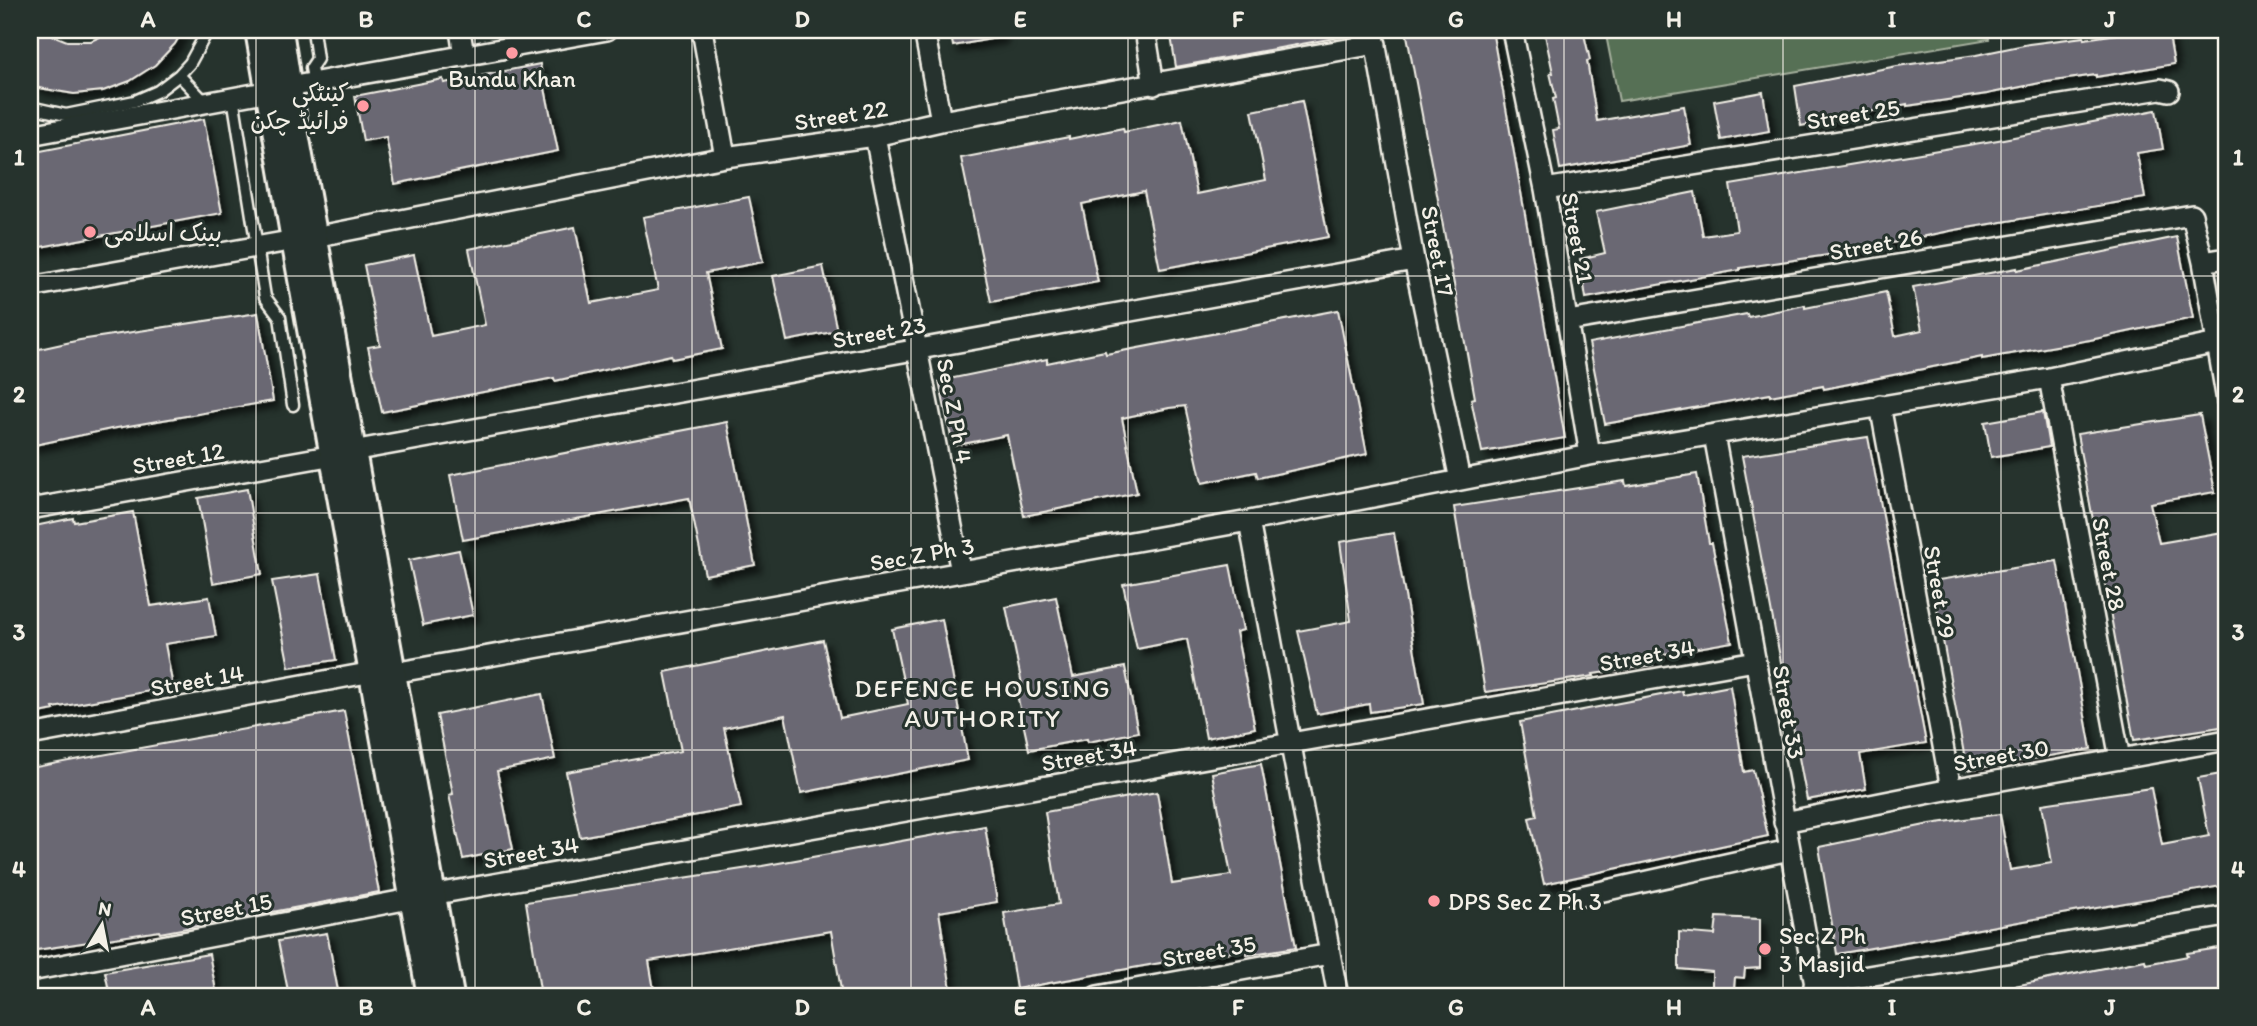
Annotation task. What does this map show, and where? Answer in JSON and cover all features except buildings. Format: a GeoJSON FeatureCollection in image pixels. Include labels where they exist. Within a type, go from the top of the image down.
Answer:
{"type":"FeatureCollection","features":[{"type":"Feature","properties":{"kind":"main road"},"geometry":{"type":"LineString","coordinates":[[259,30],[291,87]]}},
{"type":"Feature","properties":{"kind":"main road"},"geometry":{"type":"LineString","coordinates":[[279,30],[291,87],[304,238],[422,897],[431,996]]}},
{"type":"Feature","properties":{"kind":"main road"},"geometry":{"type":"LineString","coordinates":[[422,897],[450,996]]}},
{"type":"Feature","properties":{"kind":"street"},"geometry":{"type":"LineString","coordinates":[[460,30],[464,56]]}},
{"type":"Feature","properties":{"kind":"street"},"geometry":{"type":"LineString","coordinates":[[30,135],[464,56],[540,36],[607,30]]}},
{"type":"Feature","properties":{"kind":"street"},"geometry":{"type":"LineString","coordinates":[[702,30],[725,158]]}},
{"type":"Feature","properties":{"kind":"street"},"geometry":{"type":"LineString","coordinates":[[924,30],[941,121]]}},
{"type":"Feature","properties":{"kind":"street"},"geometry":{"type":"LineString","coordinates":[[1145,30],[1154,85]]}},
{"type":"Feature","properties":{"kind":"street","name":"Street 21"},"geometry":{"type":"LineString","coordinates":[[1512,30],[1545,189],[1590,455]]}},
{"type":"Feature","properties":{"kind":"street","name":"Street 22"},"geometry":{"type":"LineString","coordinates":[[30,287],[725,158],[875,136],[941,121],[1154,85],[1375,37]]}},
{"type":"Feature","properties":{"kind":"street","name":"Street 17"},"geometry":{"type":"LineString","coordinates":[[1375,37],[1414,260],[1460,480]]}},
{"type":"Feature","properties":{"kind":"street","name":"Street 25"},"geometry":{"type":"LineString","coordinates":[[1545,189],[2160,89],[2169,91]]}},
{"type":"Feature","properties":{"kind":"street","name":"Sec Z Ph 4"},"geometry":{"type":"LineString","coordinates":[[875,136],[961,572]]}},
{"type":"Feature","properties":{"kind":"street","name":"Street 26"},"geometry":{"type":"LineString","coordinates":[[1568,321],[2192,215],[2203,262]]}},
{"type":"Feature","properties":{"kind":"street"},"geometry":{"type":"LineString","coordinates":[[2227,258],[2203,262],[2219,331],[2227,401]]}},
{"type":"Feature","properties":{"kind":"street","name":"Street 23"},"geometry":{"type":"LineString","coordinates":[[343,453],[1414,260]]}},
{"type":"Feature","properties":{"kind":"street","name":"Sec Z Ph 3"},"geometry":{"type":"LineString","coordinates":[[383,673],[1249,522],[1590,455],[2049,378],[2219,331]]}},
{"type":"Feature","properties":{"kind":"street","name":"Street 28"},"geometry":{"type":"LineString","coordinates":[[2049,378],[2120,759]]}},
{"type":"Feature","properties":{"kind":"street","name":"Street 29"},"geometry":{"type":"LineString","coordinates":[[1880,405],[1951,789]]}},
{"type":"Feature","properties":{"kind":"street","name":"Street 33"},"geometry":{"type":"LineString","coordinates":[[1714,435],[1815,991]]}},
{"type":"Feature","properties":{"kind":"street","name":"Street 12"},"geometry":{"type":"LineString","coordinates":[[30,509],[343,453]]}},
{"type":"Feature","properties":{"kind":"street"},"geometry":{"type":"LineString","coordinates":[[1249,522],[1338,996]]}},
{"type":"Feature","properties":{"kind":"street","name":"Street 34"},"geometry":{"type":"LineString","coordinates":[[422,897],[1755,661]]}},
{"type":"Feature","properties":{"kind":"street","name":"Street 14"},"geometry":{"type":"LineString","coordinates":[[30,735],[383,673]]}},
{"type":"Feature","properties":{"kind":"street","name":"Street 30"},"geometry":{"type":"LineString","coordinates":[[1784,822],[2227,740]]}},
{"type":"Feature","properties":{"kind":"street"},"geometry":{"type":"LineString","coordinates":[[1576,897],[1789,850]]}},
{"type":"Feature","properties":{"kind":"street","name":"Street 15"},"geometry":{"type":"LineString","coordinates":[[30,971],[422,897]]}},
{"type":"Feature","properties":{"kind":"street"},"geometry":{"type":"LineString","coordinates":[[1815,991],[2227,916]]}},
{"type":"Feature","properties":{"kind":"street","name":"Street 35"},"geometry":{"type":"LineString","coordinates":[[1097,996],[1330,954]]}},
{"type":"Feature","properties":{"kind":"lane"},"geometry":{"type":"LineString","coordinates":[[30,107],[66,115],[135,101],[158,91],[179,75],[190,63],[208,30]]}},
{"type":"Feature","properties":{"kind":"lane"},"geometry":{"type":"LineString","coordinates":[[291,87],[317,60],[313,30]]}},
{"type":"Feature","properties":{"kind":"lane"},"geometry":{"type":"LineString","coordinates":[[179,75],[205,103]]}},
{"type":"Feature","properties":{"kind":"lane"},"geometry":{"type":"LineString","coordinates":[[233,96],[265,297],[280,317],[293,405]]}},
{"type":"Feature","properties":{"kind":"green space"},"geometry":{"type":"Polygon","coordinates":[[[1605,30],[1988,30],[1989,39],[1619,101],[1605,30]]]}},
{"type":"Feature","properties":{"kind":"place","name":"Bundu Khan"},"geometry":{"type":"Point","coordinates":[512,53]}},
{"type":"Feature","properties":{"kind":"place","name":"کینٹکی فرائیڈ چکن"},"geometry":{"type":"Point","coordinates":[363,106]}},
{"type":"Feature","properties":{"kind":"place","name":"بینک اسلامی"},"geometry":{"type":"Point","coordinates":[90,232]}},
{"type":"Feature","properties":{"kind":"place","name":"DPS Sec Z Ph 3"},"geometry":{"type":"Point","coordinates":[1434,901]}},
{"type":"Feature","properties":{"kind":"place","name":"Sec Z Ph 3 Masjid"},"geometry":{"type":"Point","coordinates":[1765,949]}},
{"type":"Feature","properties":{"kind":"district","name":"DEFENCE HOUSING AUTHORITY"},"geometry":{"type":"Point","coordinates":[983,703]}}]}
